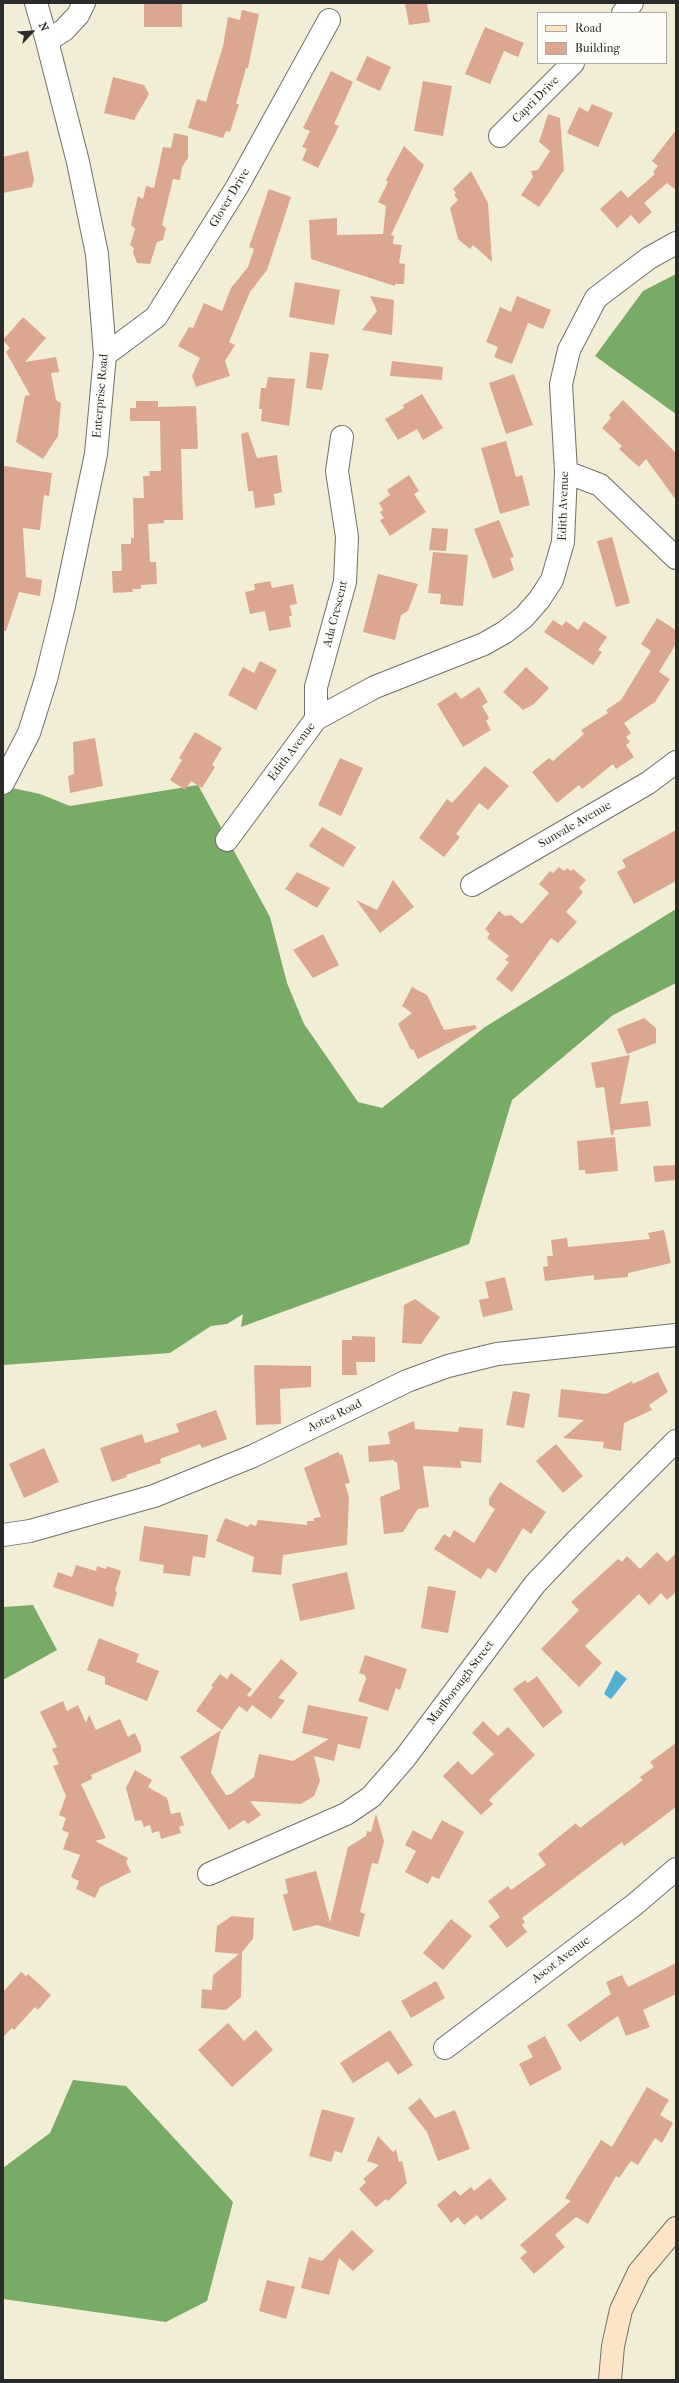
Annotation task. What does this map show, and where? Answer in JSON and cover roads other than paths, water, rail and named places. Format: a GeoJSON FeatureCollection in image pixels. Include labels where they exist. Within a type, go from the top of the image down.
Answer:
{"type":"FeatureCollection","features":[{"type":"Feature","properties":{"kind":"street","name":"Enterprise Road"},"geometry":{"type":"LineString","coordinates":[[3,783],[29,733],[46,679],[64,606],[96,454],[105,355],[98,254],[78,162],[36,3]]}},
{"type":"Feature","properties":{"kind":"street"},"geometry":{"type":"LineString","coordinates":[[47,41],[64,30],[74,20],[84,3]]}},
{"type":"Feature","properties":{"kind":"street"},"geometry":{"type":"LineString","coordinates":[[623,12],[632,3]]}},
{"type":"Feature","properties":{"kind":"street","name":"Glover Drive"},"geometry":{"type":"LineString","coordinates":[[105,355],[156,316],[238,187],[329,20]]}},
{"type":"Feature","properties":{"kind":"street","name":"Capri Drive"},"geometry":{"type":"LineString","coordinates":[[500,136],[572,64]]}},
{"type":"Feature","properties":{"kind":"street","name":"Edith Avenue"},"geometry":{"type":"LineString","coordinates":[[227,840],[316,719],[375,687],[484,644],[505,632],[524,617],[539,600],[552,580],[564,542],[566,472],[561,384],[569,350],[596,298],[649,258],[676,243]]}},
{"type":"Feature","properties":{"kind":"street","name":"Ada Crescent"},"geometry":{"type":"LineString","coordinates":[[316,719],[316,687],[345,582],[347,537],[337,470],[342,437]]}},
{"type":"Feature","properties":{"kind":"street"},"geometry":{"type":"LineString","coordinates":[[566,472],[600,485],[676,558]]}},
{"type":"Feature","properties":{"kind":"street","name":"Sunvale Avenue"},"geometry":{"type":"LineString","coordinates":[[472,885],[648,783],[676,762]]}},
{"type":"Feature","properties":{"kind":"street","name":"Aotea Road"},"geometry":{"type":"LineString","coordinates":[[3,1535],[30,1531],[154,1496],[253,1456],[407,1381],[448,1366],[497,1354],[676,1335]]}},
{"type":"Feature","properties":{"kind":"street","name":"Marlborough Street"},"geometry":{"type":"LineString","coordinates":[[209,1874],[346,1814],[371,1797],[405,1758],[535,1584],[600,1516],[676,1441]]}},
{"type":"Feature","properties":{"kind":"street","name":"Ascot Avenue"},"geometry":{"type":"LineString","coordinates":[[445,2048],[634,1905],[676,1870]]}},
{"type":"Feature","properties":{"kind":"street"},"geometry":{"type":"LineString","coordinates":[[610,2380],[613,2346],[621,2310],[639,2272],[676,2228]]}},
{"type":"Feature","properties":{"kind":"water"},"geometry":{"type":"Polygon","coordinates":[[[616,1670],[627,1679],[611,1699],[604,1694],[616,1670]]]}}]}
